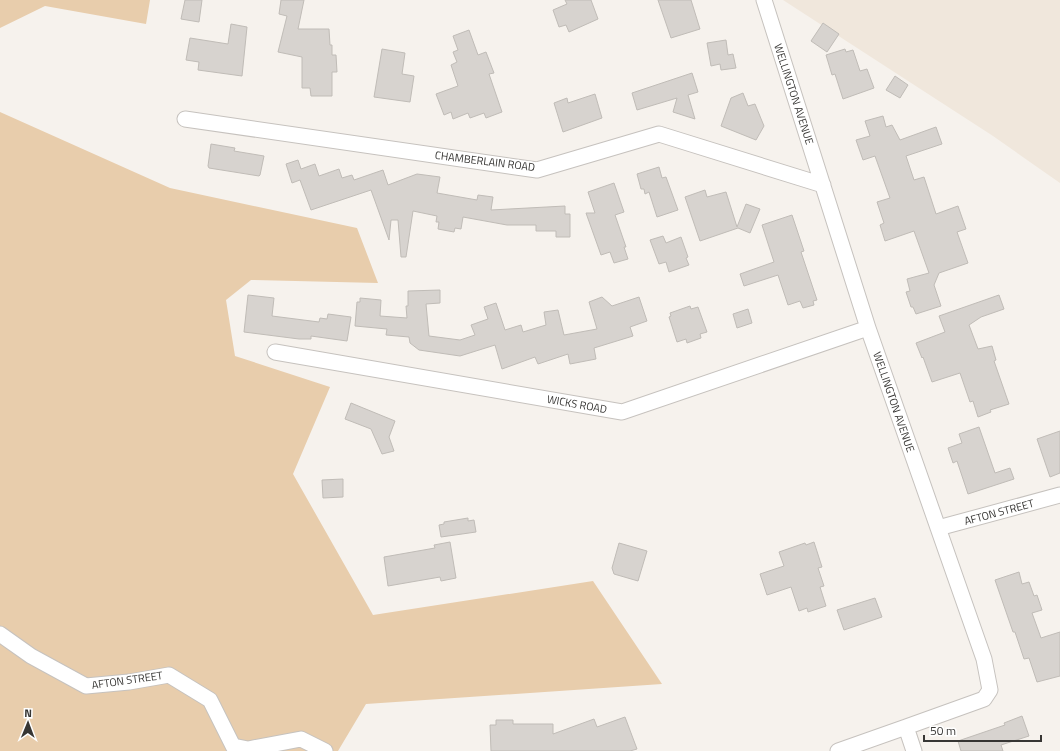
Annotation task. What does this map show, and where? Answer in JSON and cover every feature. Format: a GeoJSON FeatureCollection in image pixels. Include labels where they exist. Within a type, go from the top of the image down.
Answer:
{"type":"FeatureCollection","features":[{"type":"Feature","properties":{"kind":"street","name":"WELLINGTON AVENUE"},"geometry":{"type":"LineString","coordinates":[[764,0],[868,328],[984,659],[990,690],[984,699],[906,727]]}},
{"type":"Feature","properties":{"kind":"street","name":"CHAMBERLAIN ROAD"},"geometry":{"type":"LineString","coordinates":[[185,119],[537,170],[659,134],[823,185]]}},
{"type":"Feature","properties":{"kind":"street","name":"WICKS ROAD"},"geometry":{"type":"LineString","coordinates":[[275,352],[622,412],[868,328]]}},
{"type":"Feature","properties":{"kind":"street","name":"AFTON STREET"},"geometry":{"type":"LineString","coordinates":[[938,528],[1060,495]]}},
{"type":"Feature","properties":{"kind":"street","name":"AFTON STREET"},"geometry":{"type":"LineString","coordinates":[[0,634],[31,656],[86,686],[129,682],[169,675],[210,700],[234,746],[248,748],[301,738],[325,751]]}},
{"type":"Feature","properties":{"kind":"street"},"geometry":{"type":"LineString","coordinates":[[838,751],[906,727],[914,751]]}},
{"type":"Feature","properties":{"kind":"shaded area"},"geometry":{"type":"Polygon","coordinates":[[[0,0],[150,0],[146,24],[45,6],[0,28],[0,0]]]}},
{"type":"Feature","properties":{"kind":"shaded area"},"geometry":{"type":"Polygon","coordinates":[[[783,0],[1060,0],[1060,183],[993,136],[783,0]]]}},
{"type":"Feature","properties":{"kind":"shaded area"},"geometry":{"type":"Polygon","coordinates":[[[0,112],[170,188],[357,228],[378,283],[251,280],[226,300],[235,356],[330,387],[293,474],[373,615],[593,581],[662,684],[366,704],[338,751],[0,751],[0,112]]]}},
{"type":"Feature","properties":{"kind":"building"},"geometry":{"type":"Polygon","coordinates":[[[185,0],[202,0],[199,22],[181,19],[185,0]]]}},
{"type":"Feature","properties":{"kind":"building"},"geometry":{"type":"Polygon","coordinates":[[[281,0],[304,0],[298,29],[329,29],[332,55],[336,55],[337,72],[332,72],[332,96],[311,96],[310,88],[302,88],[302,57],[278,52],[287,16],[279,14],[281,0]]]}},
{"type":"Feature","properties":{"kind":"building"},"geometry":{"type":"Polygon","coordinates":[[[565,0],[591,0],[598,19],[569,32],[566,25],[559,27],[553,10],[567,4],[565,0]]]}},
{"type":"Feature","properties":{"kind":"building"},"geometry":{"type":"Polygon","coordinates":[[[658,0],[691,0],[700,29],[671,38],[658,0]]]}},
{"type":"Feature","properties":{"kind":"building"},"geometry":{"type":"Polygon","coordinates":[[[823,23],[839,34],[827,52],[811,41],[823,23]]]}},
{"type":"Feature","properties":{"kind":"building"},"geometry":{"type":"Polygon","coordinates":[[[231,24],[247,27],[242,76],[198,70],[199,62],[186,60],[190,38],[228,44],[231,24]]]}},
{"type":"Feature","properties":{"kind":"building"},"geometry":{"type":"Polygon","coordinates":[[[469,30],[478,55],[486,52],[494,73],[489,74],[502,112],[486,118],[484,113],[470,118],[468,113],[453,119],[451,112],[444,115],[436,94],[458,86],[451,65],[457,62],[453,52],[458,50],[453,36],[469,30]]]}},
{"type":"Feature","properties":{"kind":"building"},"geometry":{"type":"Polygon","coordinates":[[[726,40],[728,55],[733,54],[736,68],[721,70],[720,64],[711,66],[707,43],[726,40]]]}},
{"type":"Feature","properties":{"kind":"building"},"geometry":{"type":"Polygon","coordinates":[[[382,49],[405,53],[402,74],[414,76],[410,102],[374,97],[382,49]]]}},
{"type":"Feature","properties":{"kind":"building"},"geometry":{"type":"Polygon","coordinates":[[[845,49],[846,52],[853,50],[860,71],[867,69],[874,88],[843,99],[835,74],[832,75],[826,55],[845,49]]]}},
{"type":"Feature","properties":{"kind":"building"},"geometry":{"type":"Polygon","coordinates":[[[692,73],[698,92],[688,95],[695,119],[673,112],[677,98],[637,110],[632,93],[692,73]]]}},
{"type":"Feature","properties":{"kind":"building"},"geometry":{"type":"Polygon","coordinates":[[[895,76],[908,85],[900,98],[886,90],[895,76]]]}},
{"type":"Feature","properties":{"kind":"building"},"geometry":{"type":"Polygon","coordinates":[[[743,93],[748,106],[755,104],[764,126],[756,140],[721,126],[731,98],[743,93]]]}},
{"type":"Feature","properties":{"kind":"building"},"geometry":{"type":"Polygon","coordinates":[[[595,94],[602,118],[563,132],[554,103],[567,98],[568,103],[595,94]]]}},
{"type":"Feature","properties":{"kind":"building"},"geometry":{"type":"Polygon","coordinates":[[[883,116],[886,127],[892,125],[900,140],[936,127],[942,144],[906,156],[914,180],[924,177],[936,214],[958,206],[966,229],[957,232],[968,263],[939,273],[934,285],[941,306],[916,314],[913,307],[911,307],[906,292],[910,291],[907,279],[929,273],[914,231],[885,241],[880,225],[884,223],[877,202],[890,198],[875,156],[863,160],[856,140],[870,136],[865,121],[883,116]]]}},
{"type":"Feature","properties":{"kind":"building"},"geometry":{"type":"Polygon","coordinates":[[[211,144],[235,148],[234,151],[264,156],[260,175],[209,168],[211,144]]]}},
{"type":"Feature","properties":{"kind":"building"},"geometry":{"type":"Polygon","coordinates":[[[298,160],[301,169],[315,164],[319,176],[339,169],[342,178],[352,175],[354,180],[383,170],[388,185],[417,174],[440,177],[437,193],[477,200],[478,195],[493,197],[491,210],[565,206],[565,214],[570,214],[570,237],[556,237],[556,231],[536,231],[536,225],[507,225],[463,217],[461,229],[455,228],[454,232],[438,229],[439,222],[436,222],[437,216],[413,211],[406,257],[401,257],[398,220],[391,220],[389,240],[371,190],[311,210],[300,180],[292,183],[286,164],[298,160]]]}},
{"type":"Feature","properties":{"kind":"building"},"geometry":{"type":"Polygon","coordinates":[[[659,167],[662,178],[666,177],[678,210],[657,217],[649,192],[645,194],[644,189],[641,189],[637,174],[659,167]]]}},
{"type":"Feature","properties":{"kind":"building"},"geometry":{"type":"Polygon","coordinates":[[[614,183],[624,212],[615,215],[626,247],[624,247],[628,259],[614,263],[610,252],[601,255],[586,213],[595,213],[588,192],[614,183]]]}},
{"type":"Feature","properties":{"kind":"building"},"geometry":{"type":"Polygon","coordinates":[[[705,190],[707,197],[726,192],[737,227],[746,204],[760,209],[750,233],[738,228],[700,241],[685,197],[705,190]]]}},
{"type":"Feature","properties":{"kind":"building"},"geometry":{"type":"Polygon","coordinates":[[[792,215],[804,251],[801,252],[817,300],[813,301],[814,305],[803,308],[800,301],[788,305],[778,275],[744,286],[740,274],[774,262],[762,225],[792,215]]]}},
{"type":"Feature","properties":{"kind":"building"},"geometry":{"type":"Polygon","coordinates":[[[663,236],[666,243],[681,237],[688,257],[686,258],[689,265],[669,272],[666,262],[659,264],[650,240],[663,236]]]}},
{"type":"Feature","properties":{"kind":"building"},"geometry":{"type":"Polygon","coordinates":[[[440,290],[440,303],[426,304],[429,336],[460,340],[475,335],[471,325],[488,319],[484,307],[496,303],[505,330],[521,325],[523,332],[546,325],[544,312],[558,310],[564,335],[597,329],[589,302],[602,297],[612,306],[639,297],[647,321],[630,327],[633,336],[594,348],[596,359],[570,364],[568,354],[538,364],[535,357],[502,369],[495,345],[460,356],[419,350],[410,343],[409,337],[386,335],[387,329],[355,326],[357,302],[360,302],[360,298],[381,300],[380,316],[407,318],[406,306],[408,306],[408,291],[440,290]]]}},
{"type":"Feature","properties":{"kind":"building"},"geometry":{"type":"Polygon","coordinates":[[[248,295],[274,298],[272,316],[319,322],[320,318],[327,319],[328,314],[351,317],[347,341],[311,336],[311,339],[299,339],[244,332],[248,295]]]}},
{"type":"Feature","properties":{"kind":"building"},"geometry":{"type":"Polygon","coordinates":[[[999,295],[1004,309],[981,317],[969,325],[978,349],[992,346],[996,360],[994,361],[1009,404],[990,410],[991,412],[978,417],[973,401],[970,402],[960,373],[932,382],[916,343],[945,332],[939,316],[999,295]]]}},
{"type":"Feature","properties":{"kind":"building"},"geometry":{"type":"Polygon","coordinates":[[[690,306],[691,309],[698,307],[707,332],[700,334],[701,338],[687,343],[686,339],[677,342],[669,317],[671,316],[670,313],[690,306]]]}},
{"type":"Feature","properties":{"kind":"building"},"geometry":{"type":"Polygon","coordinates":[[[748,309],[752,323],[737,328],[733,314],[748,309]]]}},
{"type":"Feature","properties":{"kind":"building"},"geometry":{"type":"Polygon","coordinates":[[[351,403],[395,421],[389,437],[394,451],[382,454],[371,429],[345,419],[351,403]]]}},
{"type":"Feature","properties":{"kind":"building"},"geometry":{"type":"Polygon","coordinates":[[[979,427],[995,473],[1010,468],[1014,479],[968,494],[957,461],[953,463],[948,448],[962,443],[959,434],[979,427]]]}},
{"type":"Feature","properties":{"kind":"building"},"geometry":{"type":"Polygon","coordinates":[[[1060,431],[1060,473],[1050,477],[1037,439],[1060,431]]]}},
{"type":"Feature","properties":{"kind":"building"},"geometry":{"type":"Polygon","coordinates":[[[343,479],[343,497],[323,498],[322,480],[343,479]]]}},
{"type":"Feature","properties":{"kind":"building"},"geometry":{"type":"Polygon","coordinates":[[[468,518],[468,521],[474,520],[476,532],[441,537],[439,525],[444,524],[444,522],[468,518]]]}},
{"type":"Feature","properties":{"kind":"building"},"geometry":{"type":"Polygon","coordinates":[[[450,542],[456,578],[441,581],[440,577],[388,586],[384,557],[435,548],[434,545],[450,542]]]}},
{"type":"Feature","properties":{"kind":"building"},"geometry":{"type":"Polygon","coordinates":[[[814,542],[822,567],[818,568],[824,586],[820,587],[826,606],[808,612],[807,608],[799,611],[791,587],[767,595],[760,574],[784,566],[779,552],[805,543],[806,545],[814,542]]]}},
{"type":"Feature","properties":{"kind":"building"},"geometry":{"type":"Polygon","coordinates":[[[619,543],[647,551],[638,581],[614,574],[612,568],[619,543]]]}},
{"type":"Feature","properties":{"kind":"building"},"geometry":{"type":"Polygon","coordinates":[[[1019,572],[1022,584],[1029,582],[1034,596],[1037,595],[1042,610],[1032,613],[1041,638],[1060,632],[1060,676],[1037,682],[1029,658],[1024,659],[1015,632],[1013,632],[995,580],[1019,572]]]}},
{"type":"Feature","properties":{"kind":"building"},"geometry":{"type":"Polygon","coordinates":[[[875,598],[882,617],[844,630],[837,610],[875,598]]]}},
{"type":"Feature","properties":{"kind":"building"},"geometry":{"type":"Polygon","coordinates":[[[1022,716],[1029,736],[1001,745],[1003,751],[961,751],[958,741],[1005,725],[1004,723],[1022,716]]]}},
{"type":"Feature","properties":{"kind":"building"},"geometry":{"type":"Polygon","coordinates":[[[625,717],[637,749],[630,751],[491,751],[490,725],[496,725],[496,720],[513,720],[513,724],[553,724],[553,734],[594,719],[597,727],[625,717]]]}}]}
